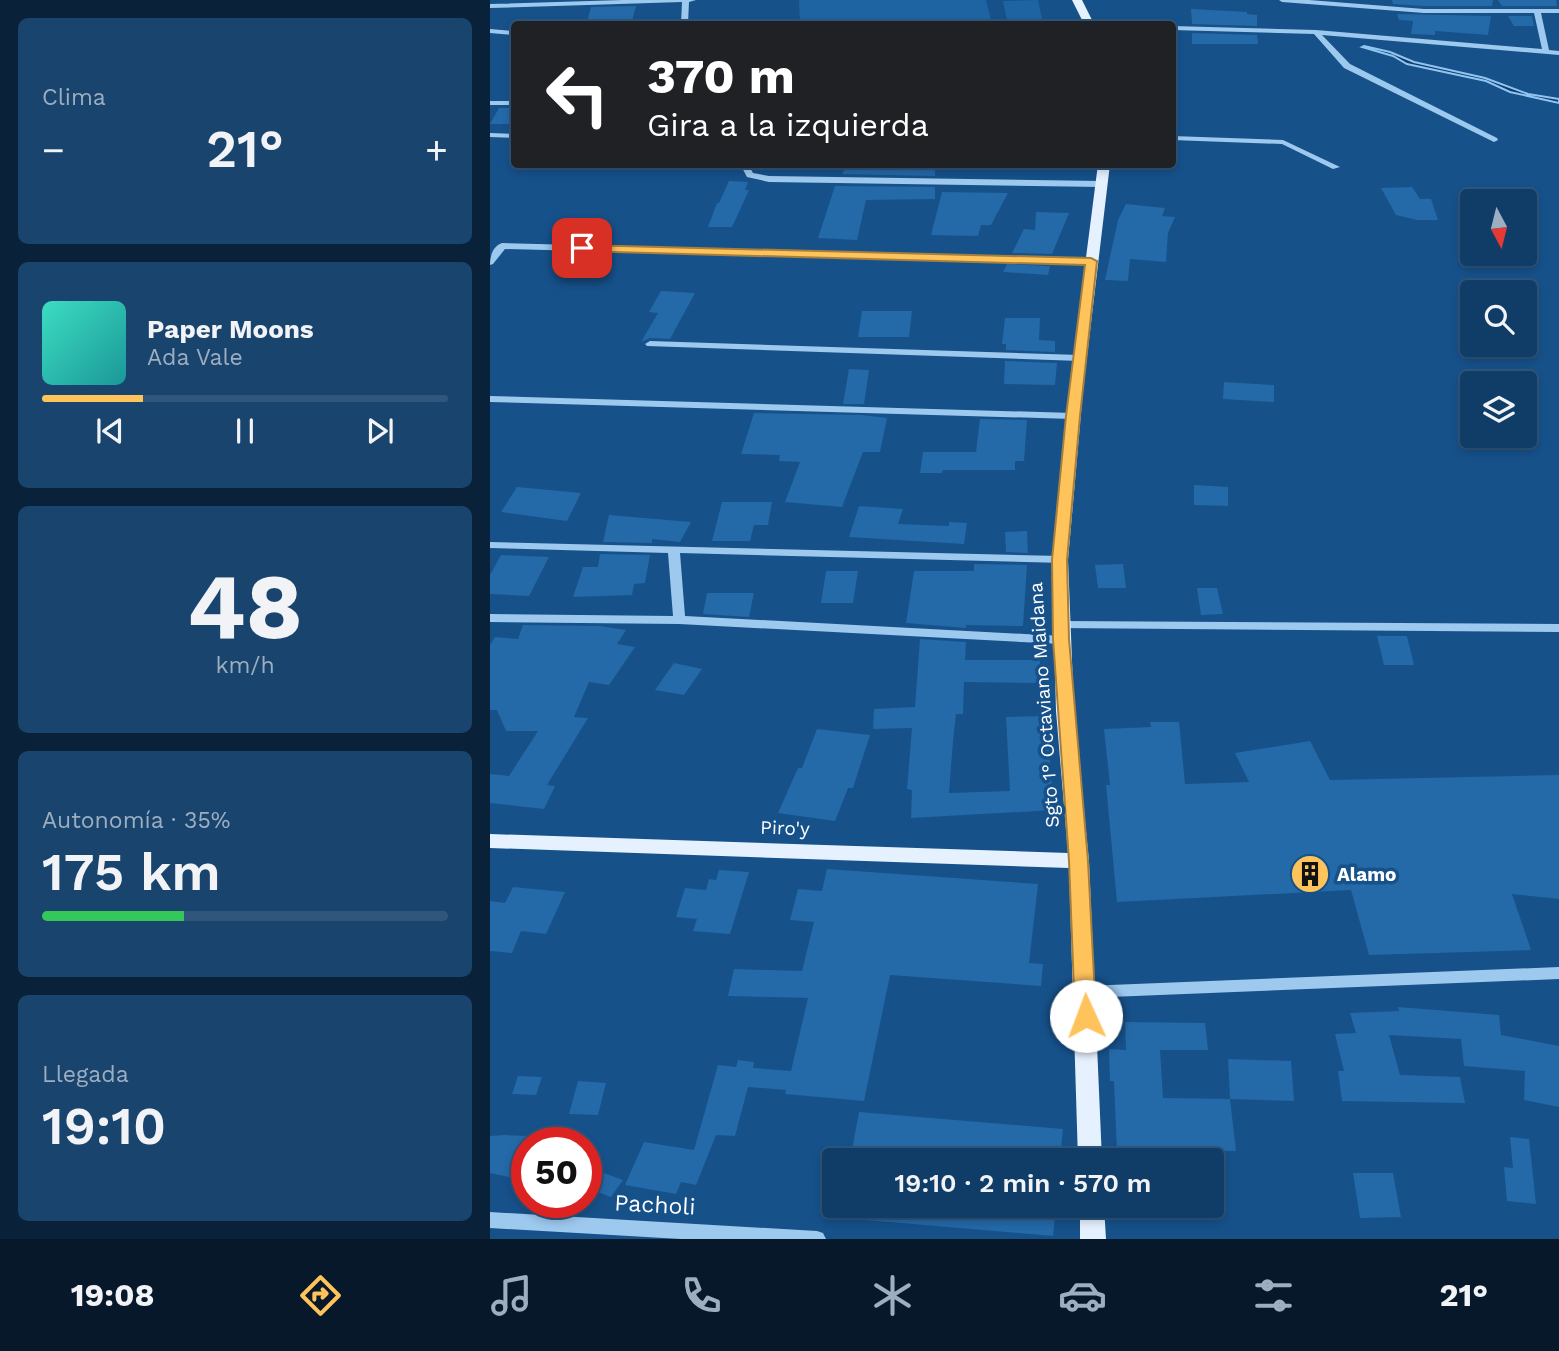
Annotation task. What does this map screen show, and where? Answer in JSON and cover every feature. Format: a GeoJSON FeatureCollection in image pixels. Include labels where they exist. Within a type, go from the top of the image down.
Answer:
{"type":"FeatureCollection","features":[{"type":"Feature","properties":{"kind":"main road"},"geometry":{"type":"LineString","coordinates":[[1077,0],[1087,21]]}},
{"type":"Feature","properties":{"kind":"main road","name":"Sgto 1° Octaviano Maidana"},"geometry":{"type":"LineString","coordinates":[[1090,1148],[1079,861],[1061,632],[1060,560],[1073,416],[1103,168]]}},
{"type":"Feature","properties":{"kind":"main road","name":"Piro'y"},"geometry":{"type":"LineString","coordinates":[[490,841],[1079,861]]}},
{"type":"Feature","properties":{"kind":"main road"},"geometry":{"type":"LineString","coordinates":[[1092,1218],[1093,1239]]}},
{"type":"Feature","properties":{"kind":"street"},"geometry":{"type":"LineString","coordinates":[[685,21],[686,0]]}},
{"type":"Feature","properties":{"kind":"street"},"geometry":{"type":"LineString","coordinates":[[490,6],[693,0]]}},
{"type":"Feature","properties":{"kind":"street"},"geometry":{"type":"LineString","coordinates":[[1282,0],[1424,11],[1559,11]]}},
{"type":"Feature","properties":{"kind":"street"},"geometry":{"type":"LineString","coordinates":[[1537,11],[1546,52]]}},
{"type":"Feature","properties":{"kind":"street"},"geometry":{"type":"LineString","coordinates":[[1176,28],[1316,32],[1559,53]]}},
{"type":"Feature","properties":{"kind":"street"},"geometry":{"type":"LineString","coordinates":[[490,31],[511,33]]}},
{"type":"Feature","properties":{"kind":"street"},"geometry":{"type":"LineString","coordinates":[[1316,32],[1347,66],[1494,140]]}},
{"type":"Feature","properties":{"kind":"street"},"geometry":{"type":"LineString","coordinates":[[490,103],[511,103]]}},
{"type":"Feature","properties":{"kind":"street"},"geometry":{"type":"LineString","coordinates":[[490,135],[511,136]]}},
{"type":"Feature","properties":{"kind":"street"},"geometry":{"type":"LineString","coordinates":[[1176,138],[1283,142],[1336,167]]}},
{"type":"Feature","properties":{"kind":"street"},"geometry":{"type":"LineString","coordinates":[[746,168],[750,175],[769,178],[1101,184]]}},
{"type":"Feature","properties":{"kind":"street"},"geometry":{"type":"LineString","coordinates":[[490,262],[502,246],[1091,261]]}},
{"type":"Feature","properties":{"kind":"street"},"geometry":{"type":"LineString","coordinates":[[650,344],[1080,358]]}},
{"type":"Feature","properties":{"kind":"street"},"geometry":{"type":"LineString","coordinates":[[490,399],[1073,416]]}},
{"type":"Feature","properties":{"kind":"street"},"geometry":{"type":"LineString","coordinates":[[490,545],[674,552],[1060,560]]}},
{"type":"Feature","properties":{"kind":"street"},"geometry":{"type":"LineString","coordinates":[[674,552],[679,620]]}},
{"type":"Feature","properties":{"kind":"street"},"geometry":{"type":"LineString","coordinates":[[490,618],[679,620],[1061,632],[1559,628]]}},
{"type":"Feature","properties":{"kind":"street"},"geometry":{"type":"LineString","coordinates":[[1085,992],[1559,973]]}},
{"type":"Feature","properties":{"kind":"street","name":"Pacholi"},"geometry":{"type":"LineString","coordinates":[[490,1220],[817,1239]]}},
{"type":"Feature","properties":{"kind":"shaded area"},"geometry":{"type":"Polygon","coordinates":[[[799,0],[986,0],[991,21],[800,21],[799,0]]]}},
{"type":"Feature","properties":{"kind":"shaded area"},"geometry":{"type":"Polygon","coordinates":[[[1038,0],[1042,21],[1007,21],[1003,1],[1038,0]]]}},
{"type":"Feature","properties":{"kind":"shaded area"},"geometry":{"type":"Polygon","coordinates":[[[1362,47],[1390,52],[1414,62],[1485,78],[1528,94],[1559,99],[1559,103],[1510,92],[1486,81],[1407,64],[1393,56],[1362,47]]]}},
{"type":"Feature","properties":{"kind":"building"},"geometry":{"type":"Polygon","coordinates":[[[1392,0],[1493,0],[1492,6],[1424,6],[1393,4],[1392,0]]]}},
{"type":"Feature","properties":{"kind":"building"},"geometry":{"type":"Polygon","coordinates":[[[1498,0],[1556,0],[1557,6],[1502,6],[1498,0]]]}},
{"type":"Feature","properties":{"kind":"building"},"geometry":{"type":"Polygon","coordinates":[[[636,6],[632,21],[587,21],[591,7],[636,6]]]}},
{"type":"Feature","properties":{"kind":"building"},"geometry":{"type":"Polygon","coordinates":[[[1191,9],[1247,12],[1257,15],[1257,26],[1192,24],[1191,9]]]}},
{"type":"Feature","properties":{"kind":"building"},"geometry":{"type":"Polygon","coordinates":[[[1397,14],[1491,16],[1488,35],[1435,31],[1435,35],[1411,34],[1413,21],[1399,20],[1397,14]]]}},
{"type":"Feature","properties":{"kind":"building"},"geometry":{"type":"Polygon","coordinates":[[[1508,16],[1532,16],[1534,26],[1514,26],[1508,16]]]}},
{"type":"Feature","properties":{"kind":"building"},"geometry":{"type":"Polygon","coordinates":[[[1192,33],[1257,35],[1258,44],[1192,44],[1192,33]]]}},
{"type":"Feature","properties":{"kind":"building"},"geometry":{"type":"Polygon","coordinates":[[[499,108],[511,108],[511,124],[490,124],[499,108]]]}},
{"type":"Feature","properties":{"kind":"building"},"geometry":{"type":"Polygon","coordinates":[[[846,168],[935,168],[935,176],[842,174],[846,168]]]}},
{"type":"Feature","properties":{"kind":"building"},"geometry":{"type":"Polygon","coordinates":[[[729,181],[748,182],[745,190],[749,190],[732,227],[708,227],[717,203],[729,181]]]}},
{"type":"Feature","properties":{"kind":"building"},"geometry":{"type":"Polygon","coordinates":[[[835,186],[935,187],[935,199],[866,200],[857,240],[818,238],[835,186]]]}},
{"type":"Feature","properties":{"kind":"building"},"geometry":{"type":"Polygon","coordinates":[[[1412,187],[1420,199],[1431,199],[1438,220],[1417,220],[1396,215],[1381,188],[1412,187]]]}},
{"type":"Feature","properties":{"kind":"building"},"geometry":{"type":"Polygon","coordinates":[[[942,192],[1008,193],[991,225],[981,225],[978,236],[931,235],[942,192]]]}},
{"type":"Feature","properties":{"kind":"building"},"geometry":{"type":"Polygon","coordinates":[[[1126,204],[1165,208],[1162,216],[1175,217],[1168,233],[1166,262],[1130,259],[1128,281],[1105,280],[1118,220],[1126,204]]]}},
{"type":"Feature","properties":{"kind":"building"},"geometry":{"type":"Polygon","coordinates":[[[1036,212],[1069,213],[1052,254],[1012,253],[1024,229],[1035,230],[1036,212]]]}},
{"type":"Feature","properties":{"kind":"building"},"geometry":{"type":"Polygon","coordinates":[[[1007,264],[1050,266],[1048,275],[1003,272],[1007,264]]]}},
{"type":"Feature","properties":{"kind":"building"},"geometry":{"type":"Polygon","coordinates":[[[661,291],[695,293],[670,339],[650,338],[641,342],[658,313],[649,312],[661,291]]]}},
{"type":"Feature","properties":{"kind":"building"},"geometry":{"type":"Polygon","coordinates":[[[862,311],[912,311],[909,337],[858,337],[862,311]]]}},
{"type":"Feature","properties":{"kind":"building"},"geometry":{"type":"Polygon","coordinates":[[[1005,318],[1040,318],[1039,340],[1055,341],[1055,352],[1006,350],[1006,344],[1002,344],[1005,318]]]}},
{"type":"Feature","properties":{"kind":"building"},"geometry":{"type":"Polygon","coordinates":[[[1005,361],[1057,363],[1055,385],[1004,384],[1005,361]]]}},
{"type":"Feature","properties":{"kind":"building"},"geometry":{"type":"Polygon","coordinates":[[[849,369],[869,370],[864,404],[843,404],[849,369]]]}},
{"type":"Feature","properties":{"kind":"building"},"geometry":{"type":"Polygon","coordinates":[[[1224,382],[1274,385],[1274,402],[1223,399],[1224,382]]]}},
{"type":"Feature","properties":{"kind":"building"},"geometry":{"type":"Polygon","coordinates":[[[754,413],[887,418],[880,452],[863,452],[842,507],[785,502],[800,462],[779,461],[780,455],[741,454],[754,413]]]}},
{"type":"Feature","properties":{"kind":"building"},"geometry":{"type":"Polygon","coordinates":[[[980,419],[1027,420],[1024,461],[1015,461],[1015,470],[943,470],[942,473],[920,473],[923,452],[976,452],[980,419]]]}},
{"type":"Feature","properties":{"kind":"building"},"geometry":{"type":"Polygon","coordinates":[[[1194,485],[1228,487],[1228,506],[1194,505],[1194,485]]]}},
{"type":"Feature","properties":{"kind":"building"},"geometry":{"type":"Polygon","coordinates":[[[517,487],[581,493],[567,521],[501,512],[517,487]]]}},
{"type":"Feature","properties":{"kind":"building"},"geometry":{"type":"Polygon","coordinates":[[[722,502],[772,502],[768,525],[754,525],[750,541],[712,541],[722,502]]]}},
{"type":"Feature","properties":{"kind":"building"},"geometry":{"type":"Polygon","coordinates":[[[859,506],[903,509],[898,524],[949,526],[949,522],[967,523],[964,544],[849,537],[859,506]]]}},
{"type":"Feature","properties":{"kind":"building"},"geometry":{"type":"Polygon","coordinates":[[[609,515],[691,522],[680,542],[652,539],[652,543],[603,542],[609,515]]]}},
{"type":"Feature","properties":{"kind":"building"},"geometry":{"type":"Polygon","coordinates":[[[1027,531],[1028,553],[1006,552],[1005,532],[1027,531]]]}},
{"type":"Feature","properties":{"kind":"building"},"geometry":{"type":"Polygon","coordinates":[[[600,554],[650,555],[645,583],[634,584],[632,595],[573,597],[583,567],[598,567],[600,554]]]}},
{"type":"Feature","properties":{"kind":"building"},"geometry":{"type":"Polygon","coordinates":[[[501,555],[549,557],[529,596],[490,594],[490,575],[501,555]]]}},
{"type":"Feature","properties":{"kind":"building"},"geometry":{"type":"Polygon","coordinates":[[[974,564],[1027,565],[1023,626],[966,625],[966,628],[906,623],[914,571],[974,571],[974,564]]]}},
{"type":"Feature","properties":{"kind":"building"},"geometry":{"type":"Polygon","coordinates":[[[1123,564],[1126,588],[1098,588],[1095,565],[1123,564]]]}},
{"type":"Feature","properties":{"kind":"building"},"geometry":{"type":"Polygon","coordinates":[[[826,571],[858,571],[853,603],[821,603],[826,571]]]}},
{"type":"Feature","properties":{"kind":"building"},"geometry":{"type":"Polygon","coordinates":[[[1197,588],[1217,588],[1223,614],[1201,615],[1197,588]]]}},
{"type":"Feature","properties":{"kind":"building"},"geometry":{"type":"Polygon","coordinates":[[[707,593],[754,593],[749,617],[703,614],[707,593]]]}},
{"type":"Feature","properties":{"kind":"building"},"geometry":{"type":"Polygon","coordinates":[[[523,625],[600,626],[626,630],[617,644],[635,647],[609,685],[589,682],[574,717],[588,718],[547,785],[555,786],[544,809],[490,803],[490,774],[509,776],[538,731],[506,731],[497,710],[490,710],[490,645],[495,637],[518,639],[523,625]]]}},
{"type":"Feature","properties":{"kind":"building"},"geometry":{"type":"Polygon","coordinates":[[[1377,636],[1407,636],[1414,665],[1384,665],[1377,636]]]}},
{"type":"Feature","properties":{"kind":"building"},"geometry":{"type":"Polygon","coordinates":[[[920,639],[966,642],[965,660],[1040,660],[1040,683],[964,682],[963,714],[956,714],[949,793],[1010,791],[1006,717],[1046,716],[1054,810],[911,818],[912,790],[907,789],[912,728],[873,729],[874,709],[915,707],[920,639]]]}},
{"type":"Feature","properties":{"kind":"building"},"geometry":{"type":"Polygon","coordinates":[[[674,663],[702,669],[684,695],[655,690],[674,663]]]}},
{"type":"Feature","properties":{"kind":"building","name":"Alamo"},"geometry":{"type":"Polygon","coordinates":[[[1150,722],[1179,722],[1185,784],[1249,782],[1235,753],[1310,741],[1330,780],[1559,775],[1559,899],[1512,894],[1531,950],[1369,955],[1351,890],[1117,902],[1106,785],[1110,785],[1104,729],[1151,727],[1150,722]]]}},
{"type":"Feature","properties":{"kind":"building"},"geometry":{"type":"Polygon","coordinates":[[[817,729],[870,735],[853,788],[848,788],[835,821],[778,813],[798,768],[802,768],[817,729]]]}},
{"type":"Feature","properties":{"kind":"building"},"geometry":{"type":"Polygon","coordinates":[[[827,869],[1038,884],[1029,963],[1043,964],[1041,986],[890,975],[864,1101],[785,1094],[786,1090],[748,1087],[735,1136],[716,1135],[696,1185],[681,1182],[676,1194],[625,1185],[644,1142],[694,1150],[718,1065],[736,1067],[738,1060],[754,1062],[753,1068],[791,1071],[808,998],[728,996],[734,969],[802,971],[814,922],[790,920],[798,889],[822,891],[827,869]]]}},
{"type":"Feature","properties":{"kind":"building"},"geometry":{"type":"Polygon","coordinates":[[[719,870],[749,872],[730,934],[693,931],[697,919],[676,917],[685,888],[706,890],[709,879],[716,880],[719,870]]]}},
{"type":"Feature","properties":{"kind":"building"},"geometry":{"type":"Polygon","coordinates":[[[513,887],[565,892],[546,934],[521,931],[512,953],[490,951],[490,901],[505,903],[513,887]]]}},
{"type":"Feature","properties":{"kind":"building"},"geometry":{"type":"Polygon","coordinates":[[[1398,1007],[1499,1015],[1501,1035],[1559,1046],[1559,1107],[1524,1100],[1525,1071],[1464,1066],[1461,1039],[1389,1035],[1400,1075],[1460,1077],[1465,1103],[1342,1101],[1338,1071],[1344,1071],[1335,1034],[1356,1033],[1350,1013],[1399,1011],[1398,1007]]]}},
{"type":"Feature","properties":{"kind":"building"},"geometry":{"type":"Polygon","coordinates":[[[1125,1022],[1205,1023],[1208,1050],[1160,1050],[1163,1098],[1230,1099],[1236,1151],[1224,1151],[1224,1148],[1117,1148],[1114,1081],[1110,1081],[1109,1049],[1126,1050],[1125,1022]]]}},
{"type":"Feature","properties":{"kind":"building"},"geometry":{"type":"Polygon","coordinates":[[[1228,1059],[1291,1061],[1294,1101],[1230,1099],[1228,1059]]]}},
{"type":"Feature","properties":{"kind":"building"},"geometry":{"type":"Polygon","coordinates":[[[518,1076],[542,1077],[536,1095],[512,1094],[518,1076]]]}},
{"type":"Feature","properties":{"kind":"building"},"geometry":{"type":"Polygon","coordinates":[[[578,1081],[606,1083],[598,1115],[569,1114],[578,1081]]]}},
{"type":"Feature","properties":{"kind":"building"},"geometry":{"type":"Polygon","coordinates":[[[859,1112],[1063,1129],[1061,1148],[852,1148],[859,1112]]]}},
{"type":"Feature","properties":{"kind":"building"},"geometry":{"type":"Polygon","coordinates":[[[511,1135],[511,1178],[490,1173],[490,1136],[511,1135]]]}},
{"type":"Feature","properties":{"kind":"building"},"geometry":{"type":"Polygon","coordinates":[[[1510,1137],[1529,1139],[1536,1204],[1507,1201],[1504,1167],[1513,1168],[1510,1137]]]}},
{"type":"Feature","properties":{"kind":"building"},"geometry":{"type":"Polygon","coordinates":[[[604,1173],[623,1180],[611,1197],[602,1194],[604,1173]]]}},
{"type":"Feature","properties":{"kind":"building"},"geometry":{"type":"Polygon","coordinates":[[[1353,1173],[1393,1173],[1401,1217],[1360,1218],[1353,1173]]]}},
{"type":"Feature","properties":{"kind":"building"},"geometry":{"type":"Polygon","coordinates":[[[854,1218],[1055,1218],[1053,1236],[854,1218]]]}},
{"type":"Feature","properties":{"kind":"place","name":"Alamo"},"geometry":{"type":"Point","coordinates":[1310,874]}},
{"type":"Feature","properties":{"kind":"route"},"geometry":{"type":"LineString","coordinates":[[582,248],[1091,261],[1060,560],[1065,711],[1079,861],[1086,1016]]}}]}
